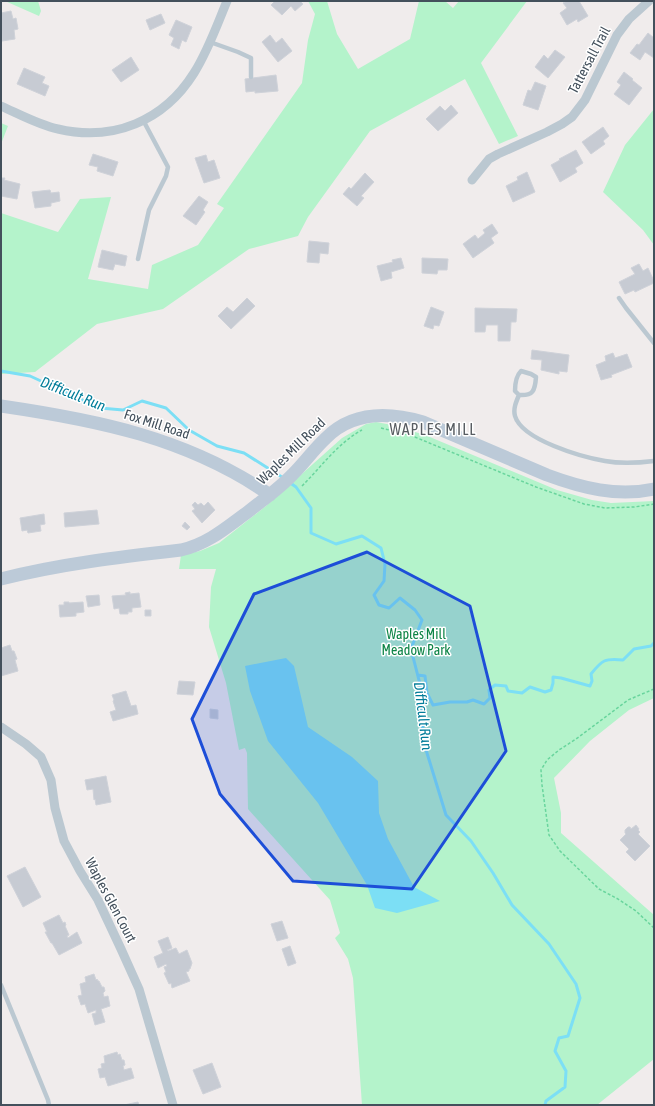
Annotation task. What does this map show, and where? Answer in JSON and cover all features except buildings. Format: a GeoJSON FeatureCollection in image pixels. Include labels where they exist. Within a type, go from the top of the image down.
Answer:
{"type":"FeatureCollection","features":[{"type":"Feature","properties":{"kind":"main road","name":"Fox Mill Road"},"geometry":{"type":"LineString","coordinates":[[1,406],[88,420],[126,429],[162,440],[210,459],[248,480],[275,491]]}},
{"type":"Feature","properties":{"kind":"main road","name":"Waples Mill Road"},"geometry":{"type":"LineString","coordinates":[[1,579],[32,571],[108,558],[181,550],[202,544],[275,491],[293,474],[326,437],[354,420],[366,416],[381,415],[401,417],[423,422],[547,475],[588,488],[612,491],[638,491],[654,489]]}},
{"type":"Feature","properties":{"kind":"street"},"geometry":{"type":"LineString","coordinates":[[1,106],[50,127],[76,132],[98,132],[118,129],[151,117],[170,102],[194,73],[210,42],[227,1]]}},
{"type":"Feature","properties":{"kind":"street","name":"Tattersall Trail"},"geometry":{"type":"LineString","coordinates":[[472,180],[489,159],[547,132],[562,124],[572,116],[585,100],[617,35],[629,19],[649,1]]}},
{"type":"Feature","properties":{"kind":"street","name":"Waples Glen Court"},"geometry":{"type":"LineString","coordinates":[[1,727],[26,744],[41,757],[51,780],[55,808],[64,841],[98,900],[139,989],[173,1105]]}},
{"type":"Feature","properties":{"kind":"lane"},"geometry":{"type":"LineString","coordinates":[[210,42],[251,58],[251,77]]}},
{"type":"Feature","properties":{"kind":"lane"},"geometry":{"type":"LineString","coordinates":[[138,259],[149,210],[166,176],[168,167],[143,120]]}},
{"type":"Feature","properties":{"kind":"lane"},"geometry":{"type":"LineString","coordinates":[[619,298],[654,343]]}},
{"type":"Feature","properties":{"kind":"lane"},"geometry":{"type":"LineString","coordinates":[[521,371],[536,377],[534,390],[531,394],[519,395],[515,390],[519,373],[521,371]]}},
{"type":"Feature","properties":{"kind":"lane"},"geometry":{"type":"LineString","coordinates":[[519,395],[514,408],[514,414],[517,420],[530,434],[547,443],[559,448],[605,461],[628,463],[654,461]]}},
{"type":"Feature","properties":{"kind":"lane"},"geometry":{"type":"LineString","coordinates":[[1,985],[49,1105]]}},
{"type":"Feature","properties":{"kind":"path"},"geometry":{"type":"LineString","coordinates":[[375,427],[410,435],[536,487],[584,504],[605,508],[634,507],[654,504]]}},
{"type":"Feature","properties":{"kind":"path"},"geometry":{"type":"LineString","coordinates":[[302,486],[317,472],[337,448],[354,435],[364,430]]}},
{"type":"Feature","properties":{"kind":"path"},"geometry":{"type":"LineString","coordinates":[[654,689],[628,700],[559,750],[547,760],[541,770],[549,835],[560,851],[599,889],[636,911],[654,928]]}},
{"type":"Feature","properties":{"kind":"highlighted area"},"geometry":{"type":"Polygon","coordinates":[[[367,552],[470,606],[506,751],[412,889],[293,881],[220,794],[192,719],[254,594],[367,552]]]}},
{"type":"Feature","properties":{"kind":"green space"},"geometry":{"type":"Polygon","coordinates":[[[5,1],[38,1],[41,11],[39,16],[5,1]]]}},
{"type":"Feature","properties":{"kind":"green space"},"geometry":{"type":"Polygon","coordinates":[[[308,1],[327,1],[337,34],[358,69],[410,39],[419,1],[445,1],[453,8],[459,1],[527,1],[481,63],[518,136],[499,144],[465,79],[370,131],[308,217],[298,236],[249,249],[163,309],[97,324],[35,372],[1,374],[1,213],[58,232],[80,199],[111,197],[88,279],[148,289],[152,265],[198,245],[224,208],[217,204],[302,83],[308,40],[315,14],[308,1]]]}},
{"type":"Feature","properties":{"kind":"green space"},"geometry":{"type":"Polygon","coordinates":[[[654,109],[654,245],[643,230],[603,192],[625,145],[654,109]]]}},
{"type":"Feature","properties":{"kind":"green space"},"geometry":{"type":"Polygon","coordinates":[[[1,123],[8,126],[1,144],[1,123]]]}},
{"type":"Feature","properties":{"kind":"green space","name":"Waples Mill Meadow Park"},"geometry":{"type":"Polygon","coordinates":[[[376,422],[392,425],[425,435],[557,490],[592,500],[611,503],[654,501],[654,698],[629,710],[590,741],[554,778],[561,813],[561,833],[654,915],[654,1059],[597,1105],[362,1105],[353,978],[348,959],[335,938],[340,933],[330,900],[248,809],[247,753],[245,748],[239,750],[226,683],[209,627],[211,587],[216,569],[179,569],[181,555],[200,551],[219,543],[266,506],[342,438],[366,424],[376,422]]]}},
{"type":"Feature","properties":{"kind":"water"},"geometry":{"type":"Polygon","coordinates":[[[286,658],[294,666],[308,727],[352,757],[378,781],[379,813],[388,839],[414,887],[440,901],[397,913],[375,908],[367,885],[318,803],[268,741],[250,691],[245,666],[286,658]]]}},
{"type":"Feature","properties":{"kind":"waterway","name":"Difficult Run"},"geometry":{"type":"LineString","coordinates":[[1,371],[30,376],[100,408],[123,410],[142,401],[166,408],[189,430],[217,446],[244,453],[285,479]]}},
{"type":"Feature","properties":{"kind":"waterway","name":"Difficult Run"},"geometry":{"type":"LineString","coordinates":[[289,482],[296,487],[311,508],[311,533],[336,544],[362,536],[381,548],[385,564],[384,581],[374,595],[379,605],[389,608],[400,598],[415,610],[422,620],[411,649],[422,692],[423,740],[446,815],[471,841],[493,873],[512,905],[549,944],[576,984],[580,998],[568,1036],[559,1038],[555,1051],[566,1071],[565,1087],[546,1101],[545,1105]]}},
{"type":"Feature","properties":{"kind":"waterway"},"geometry":{"type":"LineString","coordinates":[[418,675],[425,676],[427,693],[433,705],[450,702],[467,702],[473,700],[484,704],[490,698],[489,690],[495,685],[506,686],[508,691],[522,693],[530,687],[545,692],[551,690],[553,677],[590,686],[592,681],[591,674],[601,663],[612,659],[623,660],[634,649],[651,646],[654,643]]}},
{"type":"Feature","properties":{"kind":"district","name":"WAPLES MILL"},"geometry":{"type":"Point","coordinates":[433,429]}}]}
